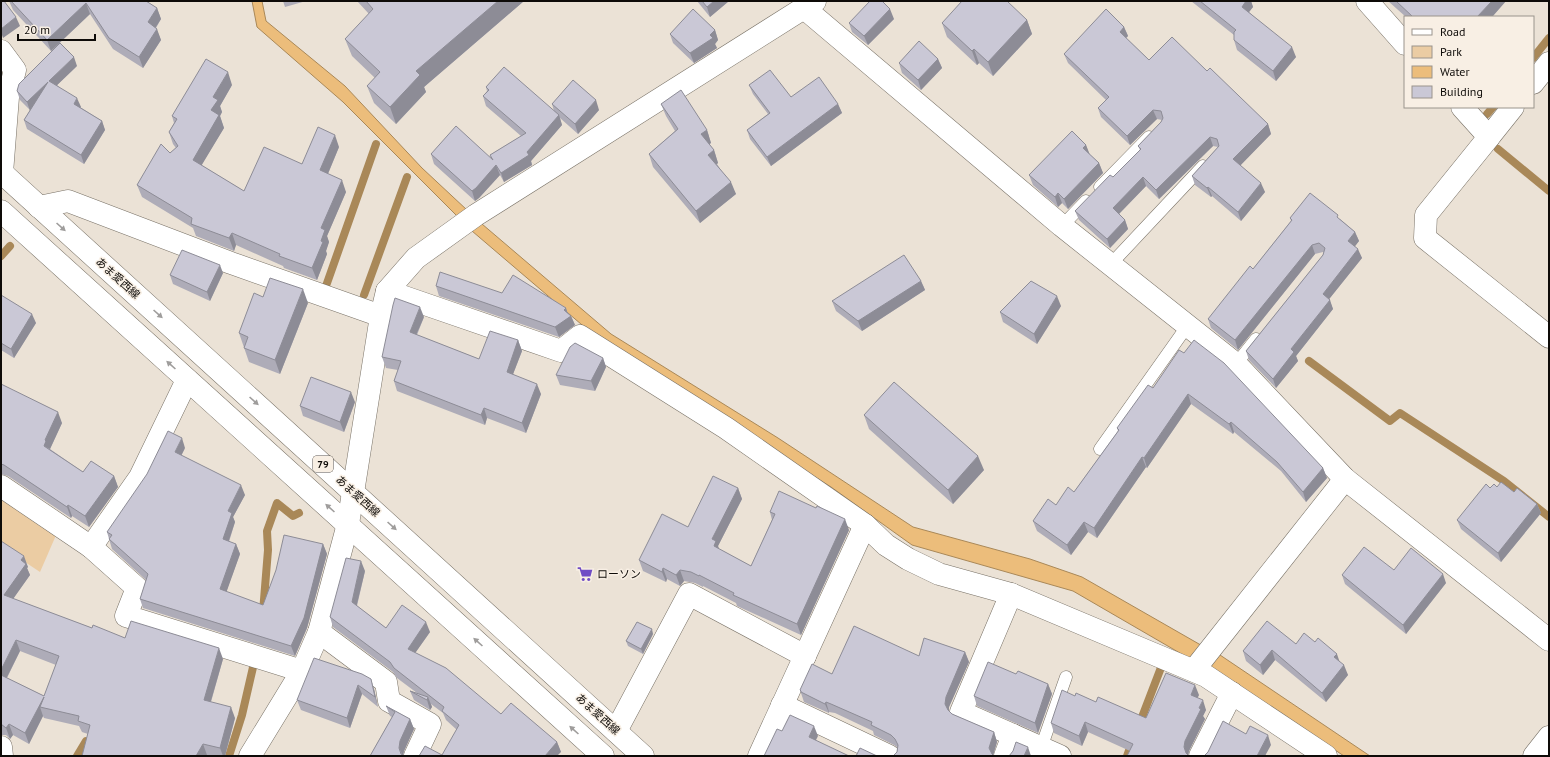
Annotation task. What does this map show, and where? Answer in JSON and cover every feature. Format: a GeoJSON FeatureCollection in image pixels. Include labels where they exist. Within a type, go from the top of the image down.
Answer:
{"type":"FeatureCollection","features":[{"type":"Feature","properties":{"kind":"street"},"geometry":{"type":"LineString","coordinates":[[1367,1],[1404,43]]}},
{"type":"Feature","properties":{"kind":"street"},"geometry":{"type":"LineString","coordinates":[[250,756],[302,671],[319,632],[348,524],[352,490],[381,316],[387,291],[416,258],[469,220],[809,4],[1062,226],[1236,364],[1345,479],[1549,640]]}},
{"type":"Feature","properties":{"kind":"street"},"geometry":{"type":"LineString","coordinates":[[1,51],[16,70],[8,97],[1,173]]}},
{"type":"Feature","properties":{"kind":"street"},"geometry":{"type":"LineString","coordinates":[[1534,82],[1549,63]]}},
{"type":"Feature","properties":{"kind":"street"},"geometry":{"type":"LineString","coordinates":[[1463,108],[1489,137]]}},
{"type":"Feature","properties":{"kind":"street"},"geometry":{"type":"LineString","coordinates":[[1512,108],[1426,215],[1425,238],[1549,337]]}},
{"type":"Feature","properties":{"kind":"street","name":"あま愛西線"},"geometry":{"type":"LineString","coordinates":[[1,173],[352,490],[643,756]]}},
{"type":"Feature","properties":{"kind":"street"},"geometry":{"type":"LineString","coordinates":[[39,207],[68,201],[232,263],[381,316]]}},
{"type":"Feature","properties":{"kind":"street","name":"79"},"geometry":{"type":"LineString","coordinates":[[1,211],[603,756]]}},
{"type":"Feature","properties":{"kind":"street"},"geometry":{"type":"LineString","coordinates":[[387,291],[561,351],[580,336],[726,428],[865,525],[886,545],[908,559],[939,574],[1011,594],[1201,661]]}},
{"type":"Feature","properties":{"kind":"street"},"geometry":{"type":"LineString","coordinates":[[91,547],[140,477],[187,380]]}},
{"type":"Feature","properties":{"kind":"street"},"geometry":{"type":"LineString","coordinates":[[1201,661],[1345,479]]}},
{"type":"Feature","properties":{"kind":"street"},"geometry":{"type":"LineString","coordinates":[[1,486],[91,547],[137,588],[126,616],[302,671]]}},
{"type":"Feature","properties":{"kind":"street"},"geometry":{"type":"LineString","coordinates":[[759,756],[865,525]]}},
{"type":"Feature","properties":{"kind":"street"},"geometry":{"type":"LineString","coordinates":[[616,731],[689,594],[805,656]]}},
{"type":"Feature","properties":{"kind":"street"},"geometry":{"type":"LineString","coordinates":[[1011,594],[961,712],[1050,752]]}},
{"type":"Feature","properties":{"kind":"street"},"geometry":{"type":"LineString","coordinates":[[319,632],[386,682],[389,701],[430,724],[415,756]]}},
{"type":"Feature","properties":{"kind":"street"},"geometry":{"type":"LineString","coordinates":[[1201,661],[1206,676],[1326,756]]}},
{"type":"Feature","properties":{"kind":"street"},"geometry":{"type":"LineString","coordinates":[[1200,756],[1232,693]]}},
{"type":"Feature","properties":{"kind":"street"},"geometry":{"type":"LineString","coordinates":[[782,705],[889,756]]}},
{"type":"Feature","properties":{"kind":"street"},"geometry":{"type":"LineString","coordinates":[[1005,756],[1013,735]]}},
{"type":"Feature","properties":{"kind":"street"},"geometry":{"type":"LineString","coordinates":[[1534,756],[1549,737]]}},
{"type":"Feature","properties":{"kind":"street"},"geometry":{"type":"LineString","coordinates":[[1,747],[2,756]]}},
{"type":"Feature","properties":{"kind":"lane"},"geometry":{"type":"LineString","coordinates":[[1062,226],[1159,126]]}},
{"type":"Feature","properties":{"kind":"lane"},"geometry":{"type":"LineString","coordinates":[[1111,264],[1210,159]]}},
{"type":"Feature","properties":{"kind":"lane"},"geometry":{"type":"LineString","coordinates":[[1100,449],[1188,325]]}},
{"type":"Feature","properties":{"kind":"lane"},"geometry":{"type":"LineString","coordinates":[[1236,364],[1261,333]]}},
{"type":"Feature","properties":{"kind":"lane"},"geometry":{"type":"LineString","coordinates":[[1050,752],[1066,677]]}},
{"type":"Feature","properties":{"kind":"green space"},"geometry":{"type":"Polygon","coordinates":[[[1,499],[57,533],[40,572],[1,546],[1,499]]]}},
{"type":"Feature","properties":{"kind":"water"},"geometry":{"type":"Polygon","coordinates":[[[252,1],[262,1],[266,21],[345,86],[422,168],[482,224],[611,334],[778,438],[913,527],[1030,559],[1082,577],[1220,655],[1370,756],[1344,756],[1217,671],[1185,656],[1073,591],[912,545],[831,487],[602,342],[472,231],[343,102],[257,27],[252,1]]]}},
{"type":"Feature","properties":{"kind":"building"},"geometry":{"type":"Polygon","coordinates":[[[1,1],[4,1],[16,17],[1,29],[1,1]]]}},
{"type":"Feature","properties":{"kind":"building"},"geometry":{"type":"Polygon","coordinates":[[[11,1],[146,1],[157,8],[148,22],[157,29],[139,57],[109,38],[86,3],[47,40],[11,1]]]}},
{"type":"Feature","properties":{"kind":"building"},"geometry":{"type":"Polygon","coordinates":[[[366,1],[498,1],[416,71],[420,75],[390,107],[367,86],[380,72],[345,39],[373,9],[366,1]]]}},
{"type":"Feature","properties":{"kind":"building"},"geometry":{"type":"Polygon","coordinates":[[[702,1],[714,1],[707,7],[702,1]]]}},
{"type":"Feature","properties":{"kind":"building"},"geometry":{"type":"Polygon","coordinates":[[[870,1],[882,1],[890,9],[864,36],[849,23],[870,1]]]}},
{"type":"Feature","properties":{"kind":"building"},"geometry":{"type":"Polygon","coordinates":[[[962,1],[1007,1],[1027,20],[988,62],[974,49],[972,51],[942,23],[962,1]]]}},
{"type":"Feature","properties":{"kind":"building"},"geometry":{"type":"Polygon","coordinates":[[[1200,1],[1246,1],[1242,7],[1292,47],[1273,71],[1234,40],[1234,32],[1236,30],[1200,1]]]}},
{"type":"Feature","properties":{"kind":"building"},"geometry":{"type":"Polygon","coordinates":[[[1396,1],[1492,1],[1478,16],[1412,16],[1396,1]]]}},
{"type":"Feature","properties":{"kind":"building"},"geometry":{"type":"Polygon","coordinates":[[[693,9],[715,30],[710,35],[713,38],[690,53],[670,34],[693,9]]]}},
{"type":"Feature","properties":{"kind":"building"},"geometry":{"type":"Polygon","coordinates":[[[1106,9],[1124,27],[1120,32],[1149,60],[1172,37],[1207,71],[1210,68],[1268,124],[1233,159],[1261,183],[1238,212],[1192,176],[1219,146],[1217,139],[1210,137],[1156,190],[1143,177],[1113,208],[1125,220],[1107,239],[1075,211],[1110,175],[1113,177],[1141,149],[1138,146],[1163,118],[1161,111],[1153,110],[1127,136],[1098,108],[1109,97],[1064,54],[1106,9]]]}},
{"type":"Feature","properties":{"kind":"building"},"geometry":{"type":"Polygon","coordinates":[[[919,41],[938,59],[918,80],[899,63],[919,41]]]}},
{"type":"Feature","properties":{"kind":"building"},"geometry":{"type":"Polygon","coordinates":[[[60,43],[74,57],[49,81],[77,98],[74,104],[102,121],[81,155],[24,120],[48,82],[27,102],[17,91],[19,84],[60,43]]]}},
{"type":"Feature","properties":{"kind":"building"},"geometry":{"type":"Polygon","coordinates":[[[206,59],[228,72],[213,97],[218,100],[211,110],[219,115],[193,160],[244,191],[264,147],[302,164],[318,127],[335,135],[320,170],[342,180],[321,228],[325,230],[321,241],[323,242],[312,268],[279,256],[280,254],[232,233],[229,238],[191,224],[192,218],[137,185],[161,144],[170,153],[178,146],[169,132],[177,119],[172,116],[206,59]]]}},
{"type":"Feature","properties":{"kind":"building"},"geometry":{"type":"Polygon","coordinates":[[[504,67],[559,115],[527,152],[529,155],[501,173],[496,165],[472,191],[431,154],[456,126],[493,160],[490,155],[526,133],[483,96],[489,90],[486,87],[504,67]]]}},
{"type":"Feature","properties":{"kind":"building"},"geometry":{"type":"Polygon","coordinates":[[[770,70],[791,97],[819,77],[838,104],[767,157],[747,130],[770,113],[749,85],[770,70]]]}},
{"type":"Feature","properties":{"kind":"building"},"geometry":{"type":"Polygon","coordinates":[[[573,80],[596,100],[575,124],[552,104],[573,80]]]}},
{"type":"Feature","properties":{"kind":"building"},"geometry":{"type":"Polygon","coordinates":[[[681,90],[707,130],[701,134],[714,150],[708,155],[731,182],[696,211],[649,154],[678,129],[661,104],[681,90]]]}},
{"type":"Feature","properties":{"kind":"building"},"geometry":{"type":"Polygon","coordinates":[[[1072,131],[1086,145],[1083,148],[1099,163],[1064,199],[1058,193],[1055,197],[1029,175],[1072,131]]]}},
{"type":"Feature","properties":{"kind":"building"},"geometry":{"type":"Polygon","coordinates":[[[1310,193],[1338,215],[1337,217],[1355,232],[1348,241],[1358,249],[1323,294],[1330,300],[1291,349],[1294,352],[1273,379],[1246,351],[1323,255],[1325,248],[1319,243],[1312,245],[1235,340],[1208,319],[1250,266],[1253,269],[1292,220],[1290,218],[1310,193]]]}},
{"type":"Feature","properties":{"kind":"building"},"geometry":{"type":"Polygon","coordinates":[[[182,250],[220,265],[207,292],[170,275],[182,250]]]}},
{"type":"Feature","properties":{"kind":"building"},"geometry":{"type":"Polygon","coordinates":[[[904,255],[921,281],[858,321],[832,301],[904,255]]]}},
{"type":"Feature","properties":{"kind":"building"},"geometry":{"type":"Polygon","coordinates":[[[440,272],[502,293],[513,275],[566,308],[564,310],[571,316],[555,327],[436,286],[440,272]]]}},
{"type":"Feature","properties":{"kind":"building"},"geometry":{"type":"Polygon","coordinates":[[[270,278],[303,289],[275,360],[244,348],[248,337],[239,333],[254,293],[263,297],[270,278]]]}},
{"type":"Feature","properties":{"kind":"building"},"geometry":{"type":"Polygon","coordinates":[[[1031,281],[1057,296],[1034,334],[1000,312],[1031,281]]]}},
{"type":"Feature","properties":{"kind":"building"},"geometry":{"type":"Polygon","coordinates":[[[1,295],[32,314],[11,349],[1,343],[1,295]]]}},
{"type":"Feature","properties":{"kind":"building"},"geometry":{"type":"Polygon","coordinates":[[[395,298],[420,307],[410,332],[479,359],[490,331],[518,340],[507,372],[537,384],[522,423],[484,408],[481,415],[394,381],[401,361],[382,357],[395,298]]]}},
{"type":"Feature","properties":{"kind":"building"},"geometry":{"type":"Polygon","coordinates":[[[1194,340],[1224,363],[1323,468],[1303,492],[1277,462],[1231,422],[1229,424],[1188,394],[1144,458],[1142,457],[1094,528],[1084,522],[1067,545],[1033,521],[1048,499],[1056,505],[1068,487],[1074,492],[1119,430],[1117,428],[1148,385],[1153,388],[1179,350],[1184,353],[1194,340]]]}},
{"type":"Feature","properties":{"kind":"building"},"geometry":{"type":"Polygon","coordinates":[[[575,343],[603,358],[591,381],[556,375],[570,347],[575,343]]]}},
{"type":"Feature","properties":{"kind":"building"},"geometry":{"type":"Polygon","coordinates":[[[311,377],[351,392],[340,422],[300,406],[311,377]]]}},
{"type":"Feature","properties":{"kind":"building"},"geometry":{"type":"Polygon","coordinates":[[[894,382],[978,456],[948,490],[864,415],[894,382]]]}},
{"type":"Feature","properties":{"kind":"building"},"geometry":{"type":"Polygon","coordinates":[[[1,384],[58,412],[45,440],[44,446],[83,472],[91,461],[114,476],[85,516],[68,505],[67,507],[1,464],[1,384]]]}},
{"type":"Feature","properties":{"kind":"building"},"geometry":{"type":"Polygon","coordinates":[[[168,431],[182,438],[175,452],[241,485],[228,511],[232,513],[223,539],[236,544],[220,589],[263,605],[276,570],[284,535],[323,544],[304,618],[291,646],[140,599],[148,574],[109,539],[112,535],[107,532],[147,474],[168,431]]]}},
{"type":"Feature","properties":{"kind":"building"},"geometry":{"type":"Polygon","coordinates":[[[713,476],[738,488],[712,539],[716,541],[714,546],[751,566],[775,514],[770,512],[779,491],[845,519],[797,624],[733,595],[734,593],[699,575],[680,570],[676,575],[663,568],[662,572],[639,560],[662,514],[688,527],[713,476]]]}},
{"type":"Feature","properties":{"kind":"building"},"geometry":{"type":"Polygon","coordinates":[[[1501,482],[1514,492],[1517,488],[1537,504],[1498,553],[1457,520],[1486,484],[1490,488],[1494,484],[1497,487],[1501,482]]]}},
{"type":"Feature","properties":{"kind":"building"},"geometry":{"type":"Polygon","coordinates":[[[1,541],[24,556],[21,560],[26,564],[4,595],[92,628],[93,625],[125,638],[131,621],[219,648],[204,700],[231,707],[220,748],[203,744],[196,756],[82,756],[90,725],[78,721],[79,716],[40,707],[44,697],[25,733],[9,724],[6,728],[1,724],[1,675],[44,696],[59,656],[16,640],[1,670],[1,541]]]}},
{"type":"Feature","properties":{"kind":"building"},"geometry":{"type":"Polygon","coordinates":[[[1364,547],[1394,570],[1411,548],[1443,574],[1403,625],[1342,575],[1364,547]]]}},
{"type":"Feature","properties":{"kind":"building"},"geometry":{"type":"Polygon","coordinates":[[[346,558],[361,561],[352,602],[386,628],[402,605],[426,622],[408,649],[446,668],[501,714],[511,703],[557,742],[545,756],[419,756],[425,746],[442,755],[459,725],[442,711],[444,707],[394,668],[390,662],[330,617],[346,558]]]}},
{"type":"Feature","properties":{"kind":"building"},"geometry":{"type":"Polygon","coordinates":[[[1267,621],[1296,644],[1304,633],[1315,642],[1318,638],[1337,654],[1334,657],[1344,665],[1322,693],[1272,650],[1260,665],[1243,651],[1267,621]]]}},
{"type":"Feature","properties":{"kind":"building"},"geometry":{"type":"Polygon","coordinates":[[[637,622],[652,629],[641,649],[626,641],[637,622]]]}},
{"type":"Feature","properties":{"kind":"building"},"geometry":{"type":"Polygon","coordinates":[[[854,626],[919,656],[924,638],[965,652],[946,697],[945,704],[952,714],[994,732],[989,748],[994,756],[893,756],[897,752],[898,745],[891,735],[871,725],[872,722],[826,702],[825,704],[801,692],[800,690],[812,664],[832,674],[854,626]]]}},
{"type":"Feature","properties":{"kind":"building"},"geometry":{"type":"Polygon","coordinates":[[[314,658],[362,674],[371,679],[375,697],[358,685],[347,718],[297,700],[314,658]]]}},
{"type":"Feature","properties":{"kind":"building"},"geometry":{"type":"Polygon","coordinates":[[[988,662],[1016,674],[1018,671],[1048,684],[1035,723],[974,696],[988,662]]]}},
{"type":"Feature","properties":{"kind":"building"},"geometry":{"type":"Polygon","coordinates":[[[1166,673],[1195,685],[1191,695],[1203,700],[1199,708],[1201,709],[1185,741],[1184,747],[1189,756],[1127,756],[1133,744],[1085,722],[1079,736],[1051,723],[1062,690],[1075,696],[1076,693],[1096,702],[1098,697],[1146,718],[1166,673]]]}},
{"type":"Feature","properties":{"kind":"building"},"geometry":{"type":"Polygon","coordinates":[[[410,691],[428,697],[427,700],[410,691]]]}},
{"type":"Feature","properties":{"kind":"building"},"geometry":{"type":"Polygon","coordinates":[[[386,706],[410,719],[400,741],[399,748],[401,754],[405,756],[370,756],[395,712],[386,706]]]}},
{"type":"Feature","properties":{"kind":"building"},"geometry":{"type":"Polygon","coordinates":[[[790,715],[814,726],[809,737],[849,756],[764,756],[777,729],[782,731],[790,715]]]}},
{"type":"Feature","properties":{"kind":"building"},"geometry":{"type":"Polygon","coordinates":[[[1223,721],[1246,734],[1250,726],[1268,735],[1257,756],[1204,756],[1208,752],[1223,721]]]}},
{"type":"Feature","properties":{"kind":"building"},"geometry":{"type":"Polygon","coordinates":[[[1016,742],[1028,747],[1024,756],[1009,756],[1013,751],[1016,742]]]}},
{"type":"Feature","properties":{"kind":"building"},"geometry":{"type":"Polygon","coordinates":[[[860,748],[877,756],[856,756],[860,748]]]}},
{"type":"Feature","properties":{"kind":"waterway"},"geometry":{"type":"LineString","coordinates":[[1534,57],[1549,38]]}},
{"type":"Feature","properties":{"kind":"waterway"},"geometry":{"type":"LineString","coordinates":[[1487,114],[1492,108]]}},
{"type":"Feature","properties":{"kind":"waterway"},"geometry":{"type":"LineString","coordinates":[[326,286],[376,144]]}},
{"type":"Feature","properties":{"kind":"waterway"},"geometry":{"type":"LineString","coordinates":[[1498,149],[1549,191]]}},
{"type":"Feature","properties":{"kind":"waterway"},"geometry":{"type":"LineString","coordinates":[[364,295],[407,177]]}},
{"type":"Feature","properties":{"kind":"waterway"},"geometry":{"type":"LineString","coordinates":[[1,256],[10,246]]}},
{"type":"Feature","properties":{"kind":"waterway"},"geometry":{"type":"LineString","coordinates":[[1309,361],[1390,421],[1400,413],[1504,481],[1549,517]]}},
{"type":"Feature","properties":{"kind":"waterway"},"geometry":{"type":"LineString","coordinates":[[263,612],[268,550],[267,531],[277,503],[293,516],[299,513]]}},
{"type":"Feature","properties":{"kind":"waterway"},"geometry":{"type":"LineString","coordinates":[[229,756],[242,715],[254,663]]}},
{"type":"Feature","properties":{"kind":"waterway"},"geometry":{"type":"LineString","coordinates":[[1139,725],[1162,665]]}},
{"type":"Feature","properties":{"kind":"waterway"},"geometry":{"type":"LineString","coordinates":[[77,756],[86,741],[95,744]]}},
{"type":"Feature","properties":{"kind":"waterway"},"geometry":{"type":"LineString","coordinates":[[1127,756],[1132,742]]}},
{"type":"Feature","properties":{"kind":"place","name":"ローソン"},"geometry":{"type":"Point","coordinates":[585,574]}}]}
